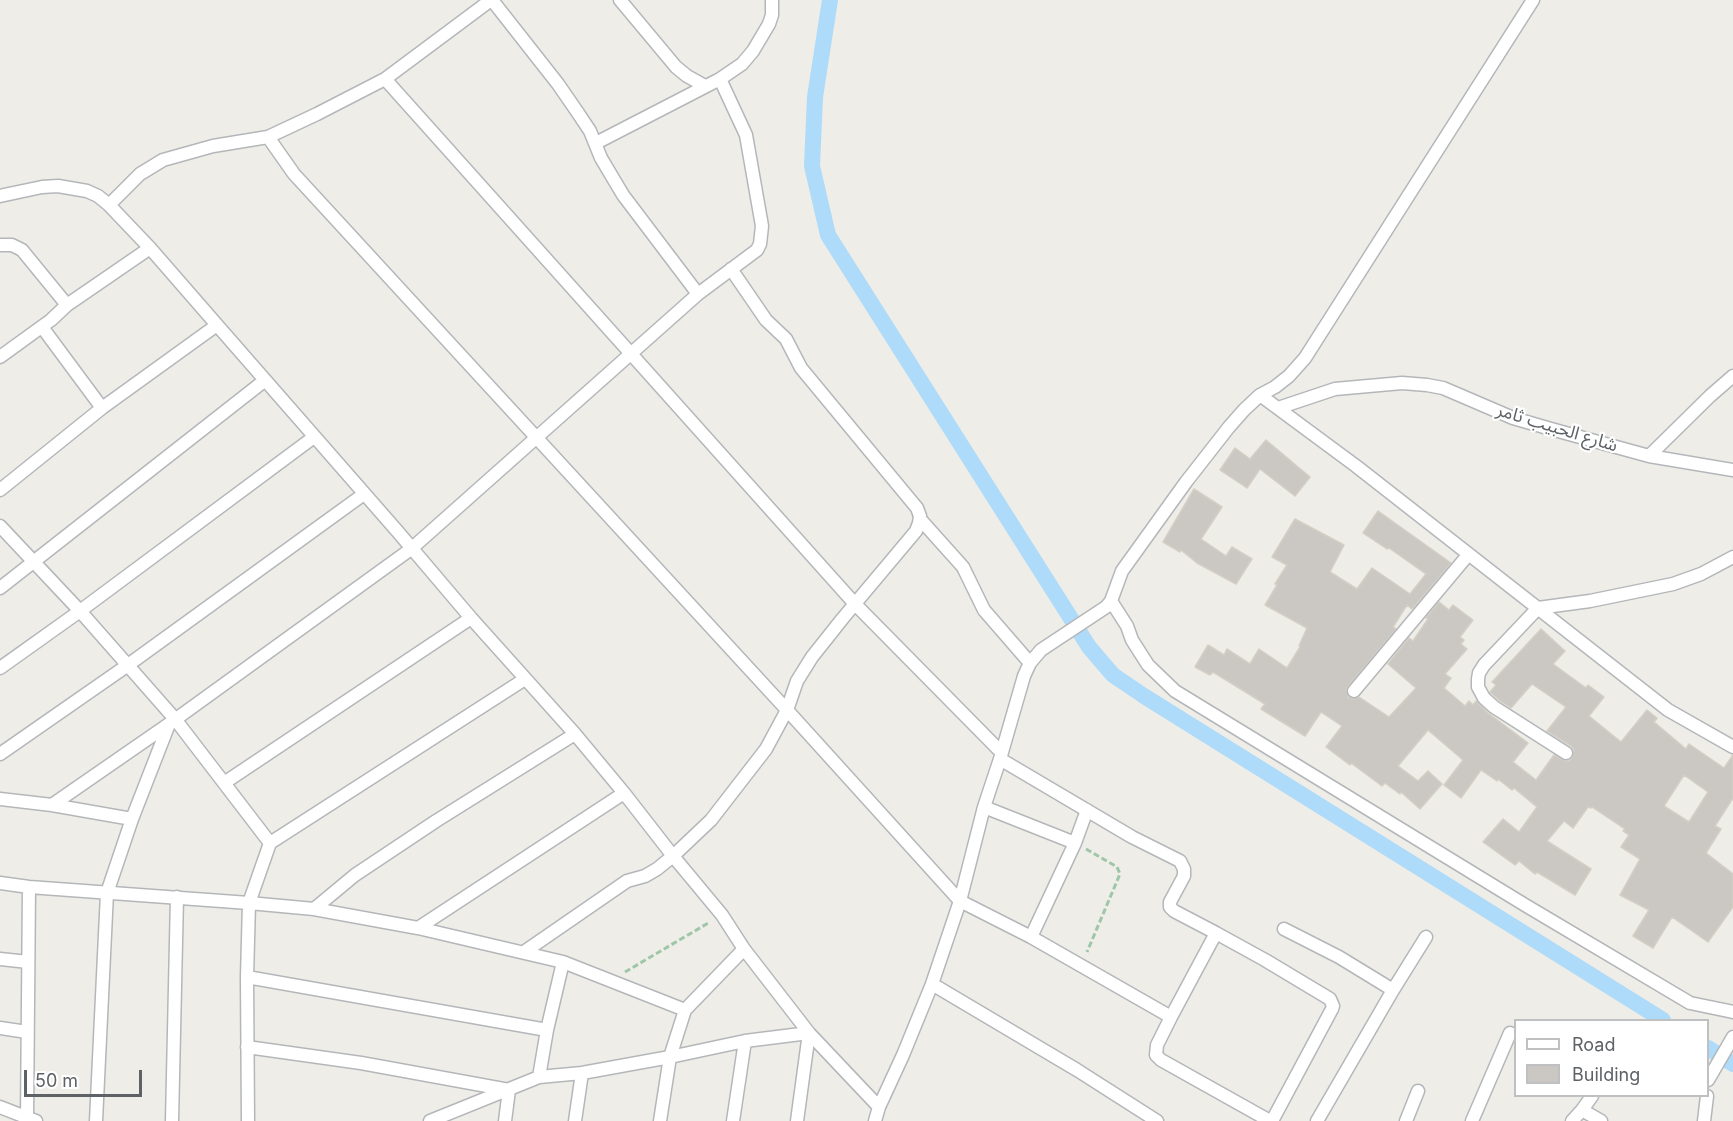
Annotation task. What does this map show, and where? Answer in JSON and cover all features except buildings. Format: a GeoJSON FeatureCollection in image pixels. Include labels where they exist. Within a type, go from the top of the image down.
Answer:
{"type":"FeatureCollection","features":[{"type":"Feature","properties":{"kind":"street"},"geometry":{"type":"LineString","coordinates":[[109,205],[141,174],[163,160],[213,146],[268,137],[385,78],[491,0],[558,84],[590,131],[601,158],[623,195],[698,294]]}},
{"type":"Feature","properties":{"kind":"street"},"geometry":{"type":"LineString","coordinates":[[620,0],[676,67],[705,86]]}},
{"type":"Feature","properties":{"kind":"street"},"geometry":{"type":"LineString","coordinates":[[596,143],[720,78],[742,64],[753,51],[769,24],[772,15],[772,0]]}},
{"type":"Feature","properties":{"kind":"street"},"geometry":{"type":"LineString","coordinates":[[875,1121],[932,984],[960,901],[984,807],[1030,663],[1055,639],[1109,604],[1122,571],[1229,427],[1260,395],[1289,376],[1305,358],[1533,0]]}},
{"type":"Feature","properties":{"kind":"street"},"geometry":{"type":"LineString","coordinates":[[385,78],[855,604],[1000,756],[1132,837],[1180,861],[1185,876],[1170,902],[1170,907],[1174,911],[1216,933],[1292,976],[1333,1002],[1332,1009],[1271,1121],[1161,1060],[1156,1054],[1156,1045],[1216,933]]}},
{"type":"Feature","properties":{"kind":"street"},"geometry":{"type":"LineString","coordinates":[[52,805],[172,722],[411,549],[698,294],[757,250],[762,226],[746,135],[720,78]]}},
{"type":"Feature","properties":{"kind":"street"},"geometry":{"type":"LineString","coordinates":[[268,137],[294,174],[960,901],[1031,937],[1170,1017]]}},
{"type":"Feature","properties":{"kind":"street"},"geometry":{"type":"LineString","coordinates":[[0,196],[57,186],[87,191],[109,205],[150,248],[471,618],[575,734],[722,915],[744,949],[809,1033],[879,1107]]}},
{"type":"Feature","properties":{"kind":"street"},"geometry":{"type":"LineString","coordinates":[[0,245],[12,245],[22,250],[67,305]]}},
{"type":"Feature","properties":{"kind":"street"},"geometry":{"type":"LineString","coordinates":[[0,357],[42,327],[67,305],[150,248]]}},
{"type":"Feature","properties":{"kind":"street"},"geometry":{"type":"LineString","coordinates":[[731,269],[766,320],[786,339],[801,368],[917,508],[920,519],[963,567],[984,610],[1030,663]]}},
{"type":"Feature","properties":{"kind":"street"},"geometry":{"type":"LineString","coordinates":[[0,490],[102,408],[217,325]]}},
{"type":"Feature","properties":{"kind":"street"},"geometry":{"type":"LineString","coordinates":[[42,327],[102,408]]}},
{"type":"Feature","properties":{"kind":"street"},"geometry":{"type":"LineString","coordinates":[[1649,456],[1733,376]]}},
{"type":"Feature","properties":{"kind":"street"},"geometry":{"type":"LineString","coordinates":[[0,588],[264,381]]}},
{"type":"Feature","properties":{"kind":"street","name":"شارع الحبيب ثامر"},"geometry":{"type":"LineString","coordinates":[[1278,408],[1335,389],[1402,383],[1427,385],[1443,388],[1512,418],[1649,456],[1733,470]]}},
{"type":"Feature","properties":{"kind":"street"},"geometry":{"type":"LineString","coordinates":[[1260,395],[1356,466],[1668,710],[1733,747]]}},
{"type":"Feature","properties":{"kind":"street"},"geometry":{"type":"LineString","coordinates":[[0,668],[314,437]]}},
{"type":"Feature","properties":{"kind":"street"},"geometry":{"type":"LineString","coordinates":[[0,754],[128,665],[364,494]]}},
{"type":"Feature","properties":{"kind":"street"},"geometry":{"type":"LineString","coordinates":[[524,952],[627,881],[645,876],[673,856],[711,820],[766,749],[787,710],[801,674],[830,633],[916,531],[920,519]]}},
{"type":"Feature","properties":{"kind":"street"},"geometry":{"type":"LineString","coordinates":[[0,526],[128,665],[270,843]]}},
{"type":"Feature","properties":{"kind":"street"},"geometry":{"type":"LineString","coordinates":[[1354,691],[1468,555]]}},
{"type":"Feature","properties":{"kind":"street"},"geometry":{"type":"LineString","coordinates":[[1566,753],[1484,698],[1478,687],[1479,673],[1484,664],[1538,608],[1590,601],[1673,584],[1701,574],[1733,557]]}},
{"type":"Feature","properties":{"kind":"street"},"geometry":{"type":"LineString","coordinates":[[1109,604],[1123,620],[1142,657],[1175,691],[1690,1003],[1733,1012]]}},
{"type":"Feature","properties":{"kind":"street"},"geometry":{"type":"LineString","coordinates":[[224,783],[471,618]]}},
{"type":"Feature","properties":{"kind":"street"},"geometry":{"type":"LineString","coordinates":[[248,1121],[249,903],[270,843],[525,679]]}},
{"type":"Feature","properties":{"kind":"street"},"geometry":{"type":"LineString","coordinates":[[96,1121],[107,893],[132,819],[172,722]]}},
{"type":"Feature","properties":{"kind":"street"},"geometry":{"type":"LineString","coordinates":[[314,909],[355,875],[575,734]]}},
{"type":"Feature","properties":{"kind":"street"},"geometry":{"type":"LineString","coordinates":[[417,928],[624,793]]}},
{"type":"Feature","properties":{"kind":"street"},"geometry":{"type":"LineString","coordinates":[[0,799],[52,805],[132,819]]}},
{"type":"Feature","properties":{"kind":"street"},"geometry":{"type":"LineString","coordinates":[[984,807],[1075,843]]}},
{"type":"Feature","properties":{"kind":"street"},"geometry":{"type":"LineString","coordinates":[[1031,937],[1075,843],[1087,810]]}},
{"type":"Feature","properties":{"kind":"street"},"geometry":{"type":"LineString","coordinates":[[0,883],[314,909],[417,928],[563,962],[685,1010]]}},
{"type":"Feature","properties":{"kind":"street"},"geometry":{"type":"LineString","coordinates":[[0,1107],[31,1119],[27,1032],[29,887]]}},
{"type":"Feature","properties":{"kind":"street"},"geometry":{"type":"LineString","coordinates":[[172,1121],[177,897]]}},
{"type":"Feature","properties":{"kind":"street"},"geometry":{"type":"LineString","coordinates":[[1284,929],[1339,957],[1393,990]]}},
{"type":"Feature","properties":{"kind":"street"},"geometry":{"type":"LineString","coordinates":[[1317,1121],[1426,937]]}},
{"type":"Feature","properties":{"kind":"street"},"geometry":{"type":"LineString","coordinates":[[660,1121],[670,1057],[685,1010],[744,949]]}},
{"type":"Feature","properties":{"kind":"street"},"geometry":{"type":"LineString","coordinates":[[0,959],[28,962]]}},
{"type":"Feature","properties":{"kind":"street"},"geometry":{"type":"LineString","coordinates":[[539,1077],[563,962]]}},
{"type":"Feature","properties":{"kind":"street"},"geometry":{"type":"LineString","coordinates":[[247,977],[547,1030]]}},
{"type":"Feature","properties":{"kind":"street"},"geometry":{"type":"LineString","coordinates":[[932,984],[1077,1070],[1157,1121]]}},
{"type":"Feature","properties":{"kind":"street"},"geometry":{"type":"LineString","coordinates":[[0,1029],[27,1032]]}},
{"type":"Feature","properties":{"kind":"street"},"geometry":{"type":"LineString","coordinates":[[430,1121],[539,1077],[582,1073],[745,1041],[809,1033]]}},
{"type":"Feature","properties":{"kind":"street"},"geometry":{"type":"LineString","coordinates":[[797,1121],[809,1033]]}},
{"type":"Feature","properties":{"kind":"street"},"geometry":{"type":"LineString","coordinates":[[1472,1121],[1510,1033]]}},
{"type":"Feature","properties":{"kind":"street"},"geometry":{"type":"LineString","coordinates":[[1709,1077],[1733,1037]]}},
{"type":"Feature","properties":{"kind":"street"},"geometry":{"type":"LineString","coordinates":[[733,1121],[745,1041]]}},
{"type":"Feature","properties":{"kind":"street"},"geometry":{"type":"LineString","coordinates":[[247,1047],[509,1090]]}},
{"type":"Feature","properties":{"kind":"street"},"geometry":{"type":"LineString","coordinates":[[575,1121],[582,1073]]}},
{"type":"Feature","properties":{"kind":"street"},"geometry":{"type":"LineString","coordinates":[[505,1121],[509,1090]]}},
{"type":"Feature","properties":{"kind":"street"},"geometry":{"type":"LineString","coordinates":[[1406,1121],[1418,1091]]}},
{"type":"Feature","properties":{"kind":"street"},"geometry":{"type":"LineString","coordinates":[[1572,1121],[1591,1097]]}},
{"type":"Feature","properties":{"kind":"street"},"geometry":{"type":"LineString","coordinates":[[1704,1121],[1707,1097]]}},
{"type":"Feature","properties":{"kind":"street"},"geometry":{"type":"LineString","coordinates":[[1582,1110],[1601,1121]]}},
{"type":"Feature","properties":{"kind":"path"},"geometry":{"type":"LineString","coordinates":[[1075,843],[1119,870],[1110,899],[1081,965]]}},
{"type":"Feature","properties":{"kind":"path"},"geometry":{"type":"LineString","coordinates":[[611,980],[722,915]]}},
{"type":"Feature","properties":{"kind":"waterway"},"geometry":{"type":"LineString","coordinates":[[830,0],[815,97],[812,166],[828,235],[1089,647],[1113,675],[1144,696],[1661,1019]]}},
{"type":"Feature","properties":{"kind":"waterway"},"geometry":{"type":"LineString","coordinates":[[1709,1049],[1733,1064]]}}]}
